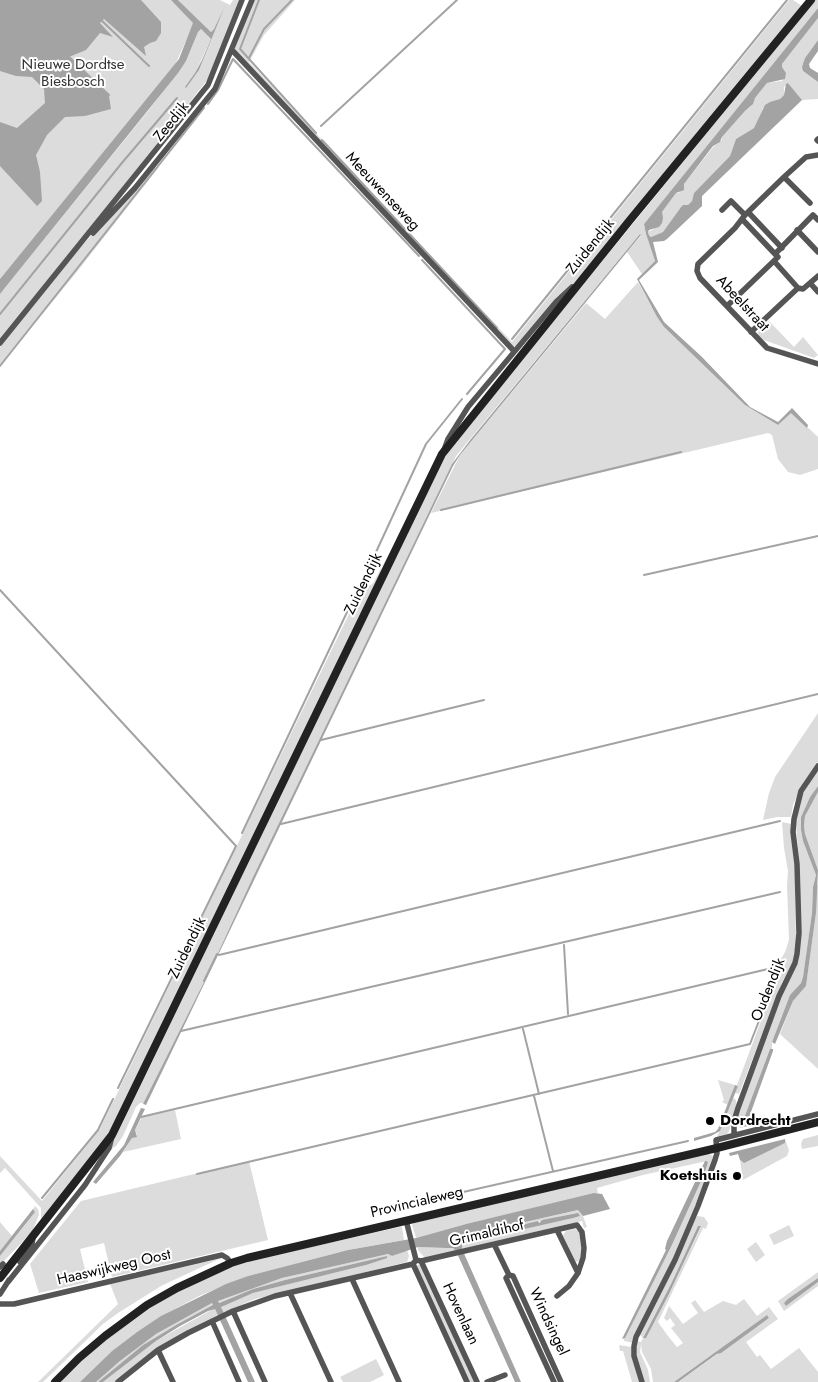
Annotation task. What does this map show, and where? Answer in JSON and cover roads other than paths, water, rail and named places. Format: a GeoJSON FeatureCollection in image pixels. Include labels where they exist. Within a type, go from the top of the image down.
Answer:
{"type":"FeatureCollection","features":[{"type":"Feature","properties":{"kind":"street","name":"Zeedijk"},"geometry":{"type":"LineString","coordinates":[[0,343],[208,85],[242,0]]}},
{"type":"Feature","properties":{"kind":"street","name":"Zeedijk"},"geometry":{"type":"LineString","coordinates":[[83,240],[96,230],[135,188],[212,93],[220,80],[252,0]]}},
{"type":"Feature","properties":{"kind":"street","name":"Zuidendijk"},"geometry":{"type":"LineString","coordinates":[[0,1278],[112,1135],[442,454],[811,0]]}},
{"type":"Feature","properties":{"kind":"street","name":"Meeuwenseweg"},"geometry":{"type":"LineString","coordinates":[[232,50],[514,351]]}},
{"type":"Feature","properties":{"kind":"street","name":"Abeelstraat"},"geometry":{"type":"LineString","coordinates":[[817,362],[767,348],[700,278],[697,272],[698,264],[784,177],[806,157],[818,155]]}},
{"type":"Feature","properties":{"kind":"street"},"geometry":{"type":"LineString","coordinates":[[784,177],[810,203]]}},
{"type":"Feature","properties":{"kind":"street"},"geometry":{"type":"LineString","coordinates":[[722,210],[731,201],[782,248]]}},
{"type":"Feature","properties":{"kind":"street"},"geometry":{"type":"LineString","coordinates":[[726,306],[778,257],[745,215]]}},
{"type":"Feature","properties":{"kind":"street"},"geometry":{"type":"LineString","coordinates":[[775,254],[813,215],[818,220]]}},
{"type":"Feature","properties":{"kind":"street"},"geometry":{"type":"LineString","coordinates":[[797,230],[817,248]]}},
{"type":"Feature","properties":{"kind":"street"},"geometry":{"type":"LineString","coordinates":[[774,261],[798,288],[803,289],[818,276]]}},
{"type":"Feature","properties":{"kind":"street"},"geometry":{"type":"LineString","coordinates":[[442,454],[448,439],[468,407],[556,302],[586,275]]}},
{"type":"Feature","properties":{"kind":"street"},"geometry":{"type":"LineString","coordinates":[[810,284],[818,292]]}},
{"type":"Feature","properties":{"kind":"street"},"geometry":{"type":"LineString","coordinates":[[751,332],[798,288]]}},
{"type":"Feature","properties":{"kind":"street","name":"Oudendijk"},"geometry":{"type":"LineString","coordinates":[[734,1135],[734,1121],[738,1108],[779,996],[797,954],[797,864],[793,832],[794,819],[801,790],[818,766]]}},
{"type":"Feature","properties":{"kind":"street"},"geometry":{"type":"LineString","coordinates":[[642,1382],[634,1356],[636,1337],[698,1206],[715,1160],[716,1144],[734,1135],[743,1137],[818,1114]]}},
{"type":"Feature","properties":{"kind":"street","name":"Provincialeweg"},"geometry":{"type":"LineString","coordinates":[[55,1382],[105,1336],[147,1305],[177,1288],[230,1263],[406,1223],[743,1137],[818,1122]]}},
{"type":"Feature","properties":{"kind":"street"},"geometry":{"type":"LineString","coordinates":[[8,1282],[85,1185],[109,1148],[112,1135]]}},
{"type":"Feature","properties":{"kind":"street","name":"Hovenlaan"},"geometry":{"type":"LineString","coordinates":[[406,1223],[417,1262],[467,1382]]}},
{"type":"Feature","properties":{"kind":"street","name":"Grimaldihof"},"geometry":{"type":"LineString","coordinates":[[118,1382],[158,1350],[233,1311],[290,1293],[577,1225],[582,1232],[584,1248],[578,1273],[569,1286],[558,1296]]}},
{"type":"Feature","properties":{"kind":"street"},"geometry":{"type":"LineString","coordinates":[[558,1230],[578,1273]]}},
{"type":"Feature","properties":{"kind":"street","name":"Zuidendijk"},"geometry":{"type":"LineString","coordinates":[[0,1294],[32,1244],[33,1238]]}},
{"type":"Feature","properties":{"kind":"street","name":"Windsingel"},"geometry":{"type":"LineString","coordinates":[[494,1244],[508,1275],[506,1278],[554,1382]]}},
{"type":"Feature","properties":{"kind":"street","name":"Haaswijkweg Oost"},"geometry":{"type":"LineString","coordinates":[[0,1304],[14,1304],[222,1255],[230,1263]]}},
{"type":"Feature","properties":{"kind":"street","name":"Hovenlaan"},"geometry":{"type":"LineString","coordinates":[[417,1262],[477,1382]]}},
{"type":"Feature","properties":{"kind":"street","name":"Windsingel"},"geometry":{"type":"LineString","coordinates":[[508,1275],[513,1276],[562,1382]]}},
{"type":"Feature","properties":{"kind":"street"},"geometry":{"type":"LineString","coordinates":[[352,1279],[399,1382]]}},
{"type":"Feature","properties":{"kind":"street"},"geometry":{"type":"LineString","coordinates":[[290,1293],[331,1382]]}},
{"type":"Feature","properties":{"kind":"street"},"geometry":{"type":"LineString","coordinates":[[233,1311],[265,1382]]}},
{"type":"Feature","properties":{"kind":"street"},"geometry":{"type":"LineString","coordinates":[[214,1320],[240,1382]]}},
{"type":"Feature","properties":{"kind":"street"},"geometry":{"type":"LineString","coordinates":[[158,1350],[173,1382]]}},
{"type":"Feature","properties":{"kind":"street"},"geometry":{"type":"LineString","coordinates":[[488,1382],[505,1375]]}},
{"type":"Feature","properties":{"kind":"waterway"},"geometry":{"type":"LineString","coordinates":[[259,0],[240,49],[316,133]]}},
{"type":"Feature","properties":{"kind":"waterway"},"geometry":{"type":"LineString","coordinates":[[249,58],[264,29],[292,0]]}},
{"type":"Feature","properties":{"kind":"waterway"},"geometry":{"type":"LineString","coordinates":[[321,126],[457,0]]}},
{"type":"Feature","properties":{"kind":"waterway"},"geometry":{"type":"LineString","coordinates":[[512,339],[787,0]]}},
{"type":"Feature","properties":{"kind":"waterway"},"geometry":{"type":"LineString","coordinates":[[100,19],[149,66]]}},
{"type":"Feature","properties":{"kind":"waterway"},"geometry":{"type":"LineString","coordinates":[[69,57],[109,95]]}},
{"type":"Feature","properties":{"kind":"waterway"},"geometry":{"type":"LineString","coordinates":[[208,104],[218,90],[233,59],[419,256]]}},
{"type":"Feature","properties":{"kind":"waterway"},"geometry":{"type":"LineString","coordinates":[[0,314],[177,98]]}},
{"type":"Feature","properties":{"kind":"waterway"},"geometry":{"type":"LineString","coordinates":[[0,366],[204,108]]}},
{"type":"Feature","properties":{"kind":"waterway"},"geometry":{"type":"LineString","coordinates":[[322,140],[497,328]]}},
{"type":"Feature","properties":{"kind":"waterway"},"geometry":{"type":"LineString","coordinates":[[422,260],[505,349],[467,394]]}},
{"type":"Feature","properties":{"kind":"waterway"},"geometry":{"type":"LineString","coordinates":[[364,578],[426,444],[462,399]]}},
{"type":"Feature","properties":{"kind":"waterway"},"geometry":{"type":"LineString","coordinates":[[441,510],[681,452]]}},
{"type":"Feature","properties":{"kind":"waterway"},"geometry":{"type":"LineString","coordinates":[[644,575],[818,536]]}},
{"type":"Feature","properties":{"kind":"waterway"},"geometry":{"type":"LineString","coordinates":[[242,833],[359,587]]}},
{"type":"Feature","properties":{"kind":"waterway"},"geometry":{"type":"LineString","coordinates":[[0,590],[236,846],[118,1088]]}},
{"type":"Feature","properties":{"kind":"waterway"},"geometry":{"type":"LineString","coordinates":[[281,824],[818,694]]}},
{"type":"Feature","properties":{"kind":"waterway"},"geometry":{"type":"LineString","coordinates":[[321,740],[484,700]]}},
{"type":"Feature","properties":{"kind":"waterway"},"geometry":{"type":"LineString","coordinates":[[219,955],[780,821]]}},
{"type":"Feature","properties":{"kind":"waterway"},"geometry":{"type":"LineString","coordinates":[[181,1031],[780,892]]}},
{"type":"Feature","properties":{"kind":"waterway"},"geometry":{"type":"LineString","coordinates":[[564,945],[568,1014]]}},
{"type":"Feature","properties":{"kind":"waterway"},"geometry":{"type":"LineString","coordinates":[[204,981],[217,954]]}},
{"type":"Feature","properties":{"kind":"waterway"},"geometry":{"type":"LineString","coordinates":[[141,1117],[768,969]]}},
{"type":"Feature","properties":{"kind":"waterway"},"geometry":{"type":"LineString","coordinates":[[197,1174],[750,1044],[778,972]]}},
{"type":"Feature","properties":{"kind":"waterway"},"geometry":{"type":"LineString","coordinates":[[523,1029],[539,1094]]}},
{"type":"Feature","properties":{"kind":"waterway"},"geometry":{"type":"LineString","coordinates":[[534,1096],[553,1171]]}},
{"type":"Feature","properties":{"kind":"waterway"},"geometry":{"type":"LineString","coordinates":[[42,1198],[98,1130],[113,1099]]}},
{"type":"Feature","properties":{"kind":"waterway"},"geometry":{"type":"LineString","coordinates":[[428,1200],[688,1141]]}},
{"type":"Feature","properties":{"kind":"place","name":"Dordrecht"},"geometry":{"type":"Point","coordinates":[710,1121]}},
{"type":"Feature","properties":{"kind":"place","name":"Koetshuis"},"geometry":{"type":"Point","coordinates":[737,1176]}},
{"type":"Feature","properties":{"kind":"park label","name":"Nieuwe Dordtse Biesbosch"},"geometry":{"type":"Point","coordinates":[73,74]}}]}
